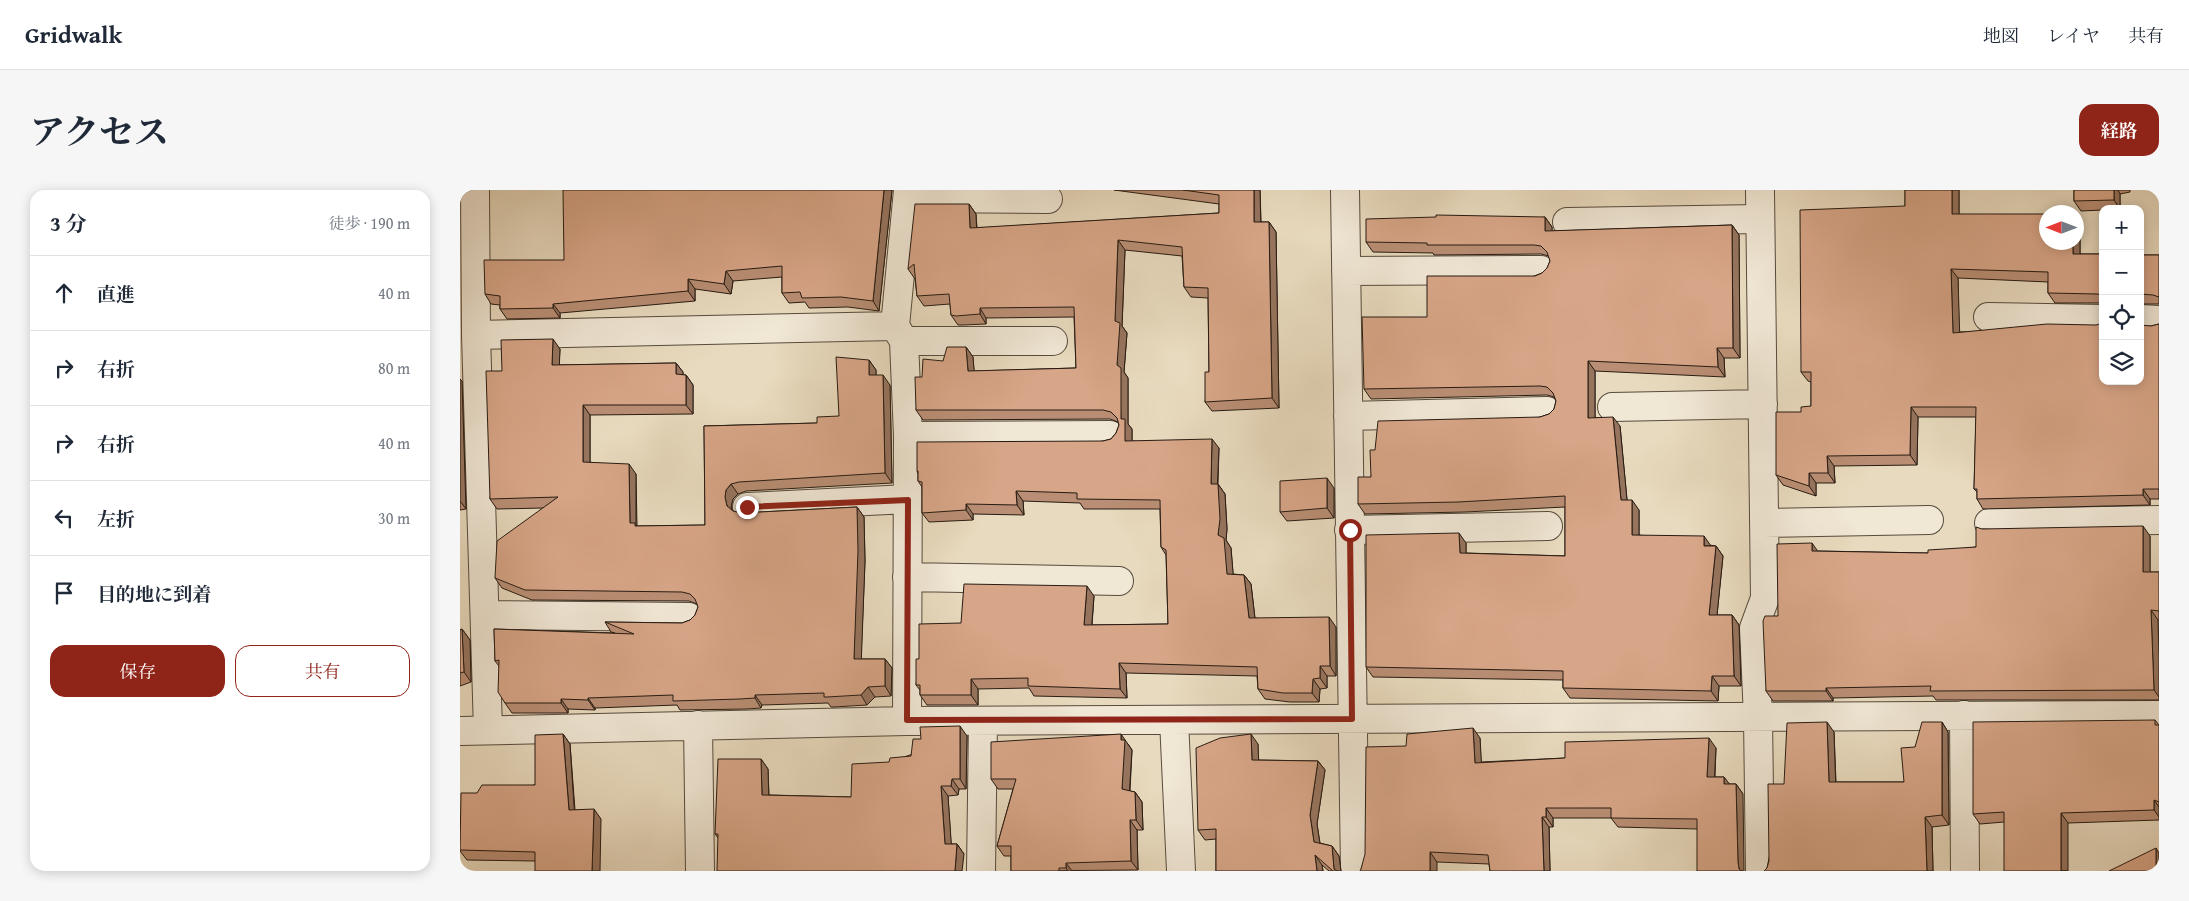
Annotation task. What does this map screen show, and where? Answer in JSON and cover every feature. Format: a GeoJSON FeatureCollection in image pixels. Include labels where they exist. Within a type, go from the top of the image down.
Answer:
{"type":"FeatureCollection","features":[{"type":"Feature","properties":{"kind":"street"},"geometry":{"type":"LineString","coordinates":[[475,190],[476,335],[488,730]]}},
{"type":"Feature","properties":{"kind":"street"},"geometry":{"type":"LineString","coordinates":[[1345,190],[1355,871]]}},
{"type":"Feature","properties":{"kind":"street"},"geometry":{"type":"LineString","coordinates":[[1760,190],[1765,598],[1754,628],[1758,717],[1760,871]]}},
{"type":"Feature","properties":{"kind":"street"},"geometry":{"type":"LineString","coordinates":[[907,720],[906,577],[908,436],[899,334],[908,194],[1048,199]]}},
{"type":"Feature","properties":{"kind":"street"},"geometry":{"type":"LineString","coordinates":[[1567,222],[1760,219]]}},
{"type":"Feature","properties":{"kind":"street"},"geometry":{"type":"LineString","coordinates":[[1346,271],[1541,270]]}},
{"type":"Feature","properties":{"kind":"street"},"geometry":{"type":"LineString","coordinates":[[1988,317],[2099,319]]}},
{"type":"Feature","properties":{"kind":"street"},"geometry":{"type":"LineString","coordinates":[[2144,319],[2159,320]]}},
{"type":"Feature","properties":{"kind":"street"},"geometry":{"type":"LineString","coordinates":[[476,335],[899,334],[1053,341]]}},
{"type":"Feature","properties":{"kind":"street"},"geometry":{"type":"LineString","coordinates":[[1612,407],[1763,404]]}},
{"type":"Feature","properties":{"kind":"street"},"geometry":{"type":"LineString","coordinates":[[1348,416],[1547,411]]}},
{"type":"Feature","properties":{"kind":"street"},"geometry":{"type":"LineString","coordinates":[[908,436],[1110,436]]}},
{"type":"Feature","properties":{"kind":"street"},"geometry":{"type":"LineString","coordinates":[[747,507],[908,500]]}},
{"type":"Feature","properties":{"kind":"street"},"geometry":{"type":"LineString","coordinates":[[1764,523],[1929,520]]}},
{"type":"Feature","properties":{"kind":"street"},"geometry":{"type":"LineString","coordinates":[[1989,523],[2159,520]]}},
{"type":"Feature","properties":{"kind":"street"},"geometry":{"type":"LineString","coordinates":[[1350,530],[1548,526]]}},
{"type":"Feature","properties":{"kind":"street"},"geometry":{"type":"LineString","coordinates":[[906,577],[1119,581]]}},
{"type":"Feature","properties":{"kind":"street"},"geometry":{"type":"LineString","coordinates":[[485,616],[689,617]]}},
{"type":"Feature","properties":{"kind":"street"},"geometry":{"type":"LineString","coordinates":[[1964,715],[1965,871]]}},
{"type":"Feature","properties":{"kind":"street"},"geometry":{"type":"LineString","coordinates":[[460,730],[907,720],[2159,715]]}},
{"type":"Feature","properties":{"kind":"street"},"geometry":{"type":"LineString","coordinates":[[981,871],[984,720]]}},
{"type":"Feature","properties":{"kind":"street"},"geometry":{"type":"LineString","coordinates":[[1174,720],[1180,871]]}},
{"type":"Feature","properties":{"kind":"street"},"geometry":{"type":"LineString","coordinates":[[698,725],[700,871]]}},
{"type":"Feature","properties":{"kind":"building"},"geometry":{"type":"Polygon","coordinates":[[[563,190],[884,190],[873,301],[841,297],[802,298],[800,292],[782,293],[782,266],[726,271],[724,284],[688,279],[688,291],[553,304],[553,308],[500,309],[500,296],[485,294],[484,260],[564,260],[563,190]]]}},
{"type":"Feature","properties":{"kind":"building"},"geometry":{"type":"Polygon","coordinates":[[[1183,190],[1254,190],[1254,222],[1269,222],[1272,398],[1205,402],[1205,372],[1209,372],[1208,288],[1184,287],[1182,247],[1118,240],[1115,321],[1120,323],[1117,365],[1121,368],[1121,419],[1125,419],[1125,441],[1212,439],[1211,484],[1218,484],[1220,519],[1218,535],[1224,538],[1227,574],[1244,575],[1249,618],[1329,617],[1330,666],[1320,666],[1320,678],[1313,679],[1312,693],[1283,693],[1258,689],[1257,667],[1119,663],[1120,689],[1028,686],[1028,678],[971,679],[971,695],[920,695],[920,685],[916,685],[916,659],[919,659],[919,624],[961,623],[964,584],[1087,586],[1084,625],[1168,624],[1166,550],[1161,547],[1160,500],[1077,499],[1077,493],[1016,491],[1017,505],[966,504],[966,510],[922,513],[922,482],[918,481],[917,442],[1103,441],[1111,439],[1119,425],[1117,418],[1111,412],[1103,410],[916,410],[915,377],[922,377],[923,359],[943,361],[947,347],[966,347],[968,371],[1076,368],[1074,307],[980,308],[980,314],[956,316],[951,315],[949,294],[917,296],[914,264],[908,269],[915,204],[969,204],[970,228],[1219,213],[1219,195],[1183,190]]]}},
{"type":"Feature","properties":{"kind":"building"},"geometry":{"type":"Polygon","coordinates":[[[1905,190],[1952,190],[1952,214],[2039,214],[2039,250],[2073,250],[2073,254],[2099,254],[2099,294],[2048,293],[2048,272],[1951,269],[1953,333],[2047,324],[2099,324],[2099,385],[2144,385],[2144,325],[2159,324],[2159,489],[2143,489],[2143,495],[1977,499],[1977,489],[1974,489],[1976,407],[1911,407],[1910,455],[1827,456],[1828,473],[1809,473],[1809,486],[1776,475],[1776,412],[1801,412],[1801,407],[1811,406],[1811,372],[1801,372],[1800,210],[1905,206],[1905,190]]]}},
{"type":"Feature","properties":{"kind":"building"},"geometry":{"type":"Polygon","coordinates":[[[2074,190],[2114,190],[2114,200],[2074,201],[2074,190]]]}},
{"type":"Feature","properties":{"kind":"building"},"geometry":{"type":"Polygon","coordinates":[[[1436,215],[1545,217],[1545,231],[1732,225],[1733,348],[1717,348],[1718,367],[1588,361],[1588,418],[1613,417],[1621,500],[1632,500],[1632,535],[1704,536],[1704,546],[1716,546],[1709,615],[1732,615],[1734,676],[1712,676],[1711,691],[1563,688],[1563,671],[1366,667],[1366,535],[1459,533],[1460,553],[1565,556],[1565,496],[1458,502],[1358,504],[1358,477],[1371,477],[1370,450],[1375,450],[1378,421],[1540,417],[1549,414],[1554,409],[1556,401],[1553,393],[1547,387],[1540,386],[1364,389],[1362,317],[1427,317],[1427,276],[1535,276],[1547,268],[1550,261],[1547,252],[1541,246],[1534,245],[1427,245],[1427,243],[1366,242],[1366,219],[1436,217],[1436,215]]]}},
{"type":"Feature","properties":{"kind":"building"},"geometry":{"type":"Polygon","coordinates":[[[2144,255],[2159,255],[2159,297],[2144,294],[2144,255]]]}},
{"type":"Feature","properties":{"kind":"building"},"geometry":{"type":"Polygon","coordinates":[[[553,339],[552,365],[676,363],[676,374],[686,375],[686,405],[583,405],[583,462],[629,464],[630,523],[635,523],[635,526],[705,525],[704,426],[817,423],[817,417],[839,416],[836,357],[869,360],[869,375],[883,375],[885,473],[739,482],[731,484],[726,490],[725,497],[727,506],[733,511],[741,513],[857,507],[858,551],[854,659],[885,659],[885,686],[868,687],[861,695],[827,697],[824,697],[824,693],[755,695],[755,698],[673,701],[673,695],[588,698],[588,700],[561,699],[561,703],[505,703],[498,692],[499,660],[495,661],[494,629],[634,634],[605,622],[682,623],[690,620],[695,615],[698,607],[695,599],[690,594],[682,592],[525,590],[495,578],[497,541],[558,497],[490,499],[486,371],[502,371],[501,340],[553,339]]]}},
{"type":"Feature","properties":{"kind":"building"},"geometry":{"type":"Polygon","coordinates":[[[1327,478],[1327,508],[1280,512],[1280,481],[1327,478]]]}},
{"type":"Feature","properties":{"kind":"building"},"geometry":{"type":"Polygon","coordinates":[[[2143,526],[2143,572],[2159,572],[2159,611],[2151,610],[2154,690],[1930,691],[1931,686],[1826,688],[1826,691],[1766,691],[1763,621],[1765,616],[1778,616],[1777,544],[1812,543],[1812,551],[1928,553],[1928,550],[1976,547],[1976,527],[1982,529],[2143,526]]]}},
{"type":"Feature","properties":{"kind":"building"},"geometry":{"type":"Polygon","coordinates":[[[462,629],[464,672],[460,673],[460,630],[462,629]]]}},
{"type":"Feature","properties":{"kind":"building"},"geometry":{"type":"Polygon","coordinates":[[[2155,720],[2155,725],[2159,725],[2159,802],[2154,800],[2154,810],[2061,813],[2061,871],[2004,871],[2004,812],[1973,814],[1973,722],[2155,720]]]}},
{"type":"Feature","properties":{"kind":"building"},"geometry":{"type":"Polygon","coordinates":[[[1827,722],[1829,782],[1904,782],[1901,748],[1915,747],[1922,722],[1942,722],[1942,815],[1925,817],[1927,871],[1764,871],[1769,861],[1768,784],[1784,784],[1787,723],[1827,722]]]}},
{"type":"Feature","properties":{"kind":"building"},"geometry":{"type":"Polygon","coordinates":[[[960,726],[960,779],[952,779],[951,786],[941,786],[945,844],[957,844],[955,871],[717,871],[718,834],[715,834],[718,759],[761,759],[762,795],[851,797],[852,764],[889,762],[890,758],[911,756],[913,739],[921,739],[920,727],[960,726]]]}},
{"type":"Feature","properties":{"kind":"building"},"geometry":{"type":"Polygon","coordinates":[[[1473,728],[1475,763],[1565,758],[1565,742],[1709,738],[1707,777],[1724,777],[1724,784],[1736,784],[1738,862],[1739,869],[1742,871],[1697,871],[1697,819],[1611,818],[1611,808],[1546,808],[1546,817],[1542,817],[1544,871],[1490,871],[1488,855],[1430,852],[1430,871],[1360,871],[1365,854],[1366,747],[1406,746],[1407,734],[1473,728]]]}},
{"type":"Feature","properties":{"kind":"building"},"geometry":{"type":"Polygon","coordinates":[[[563,734],[569,810],[594,809],[592,871],[535,871],[535,852],[460,850],[461,793],[477,793],[482,785],[535,785],[535,735],[563,734]]]}},
{"type":"Feature","properties":{"kind":"building"},"geometry":{"type":"Polygon","coordinates":[[[1121,734],[1121,740],[1125,740],[1122,789],[1135,792],[1136,820],[1130,820],[1131,861],[1066,863],[1066,868],[1059,868],[1059,871],[1011,871],[1011,846],[997,846],[1016,779],[991,779],[991,742],[1121,734]]]}},
{"type":"Feature","properties":{"kind":"building"},"geometry":{"type":"Polygon","coordinates":[[[1251,734],[1252,760],[1318,761],[1310,815],[1314,842],[1332,846],[1334,869],[1337,871],[1333,871],[1315,855],[1317,871],[1216,871],[1216,829],[1198,830],[1196,748],[1220,738],[1251,734]]]}},
{"type":"Feature","properties":{"kind":"building"},"geometry":{"type":"Polygon","coordinates":[[[2156,848],[2156,866],[2159,867],[2159,871],[2109,871],[2156,848]]]}},
{"type":"Feature","properties":{"kind":"route"},"geometry":{"type":"LineString","coordinates":[[747,507],[908,500],[906,577],[907,720],[1352,719],[1350,530]]}}]}
